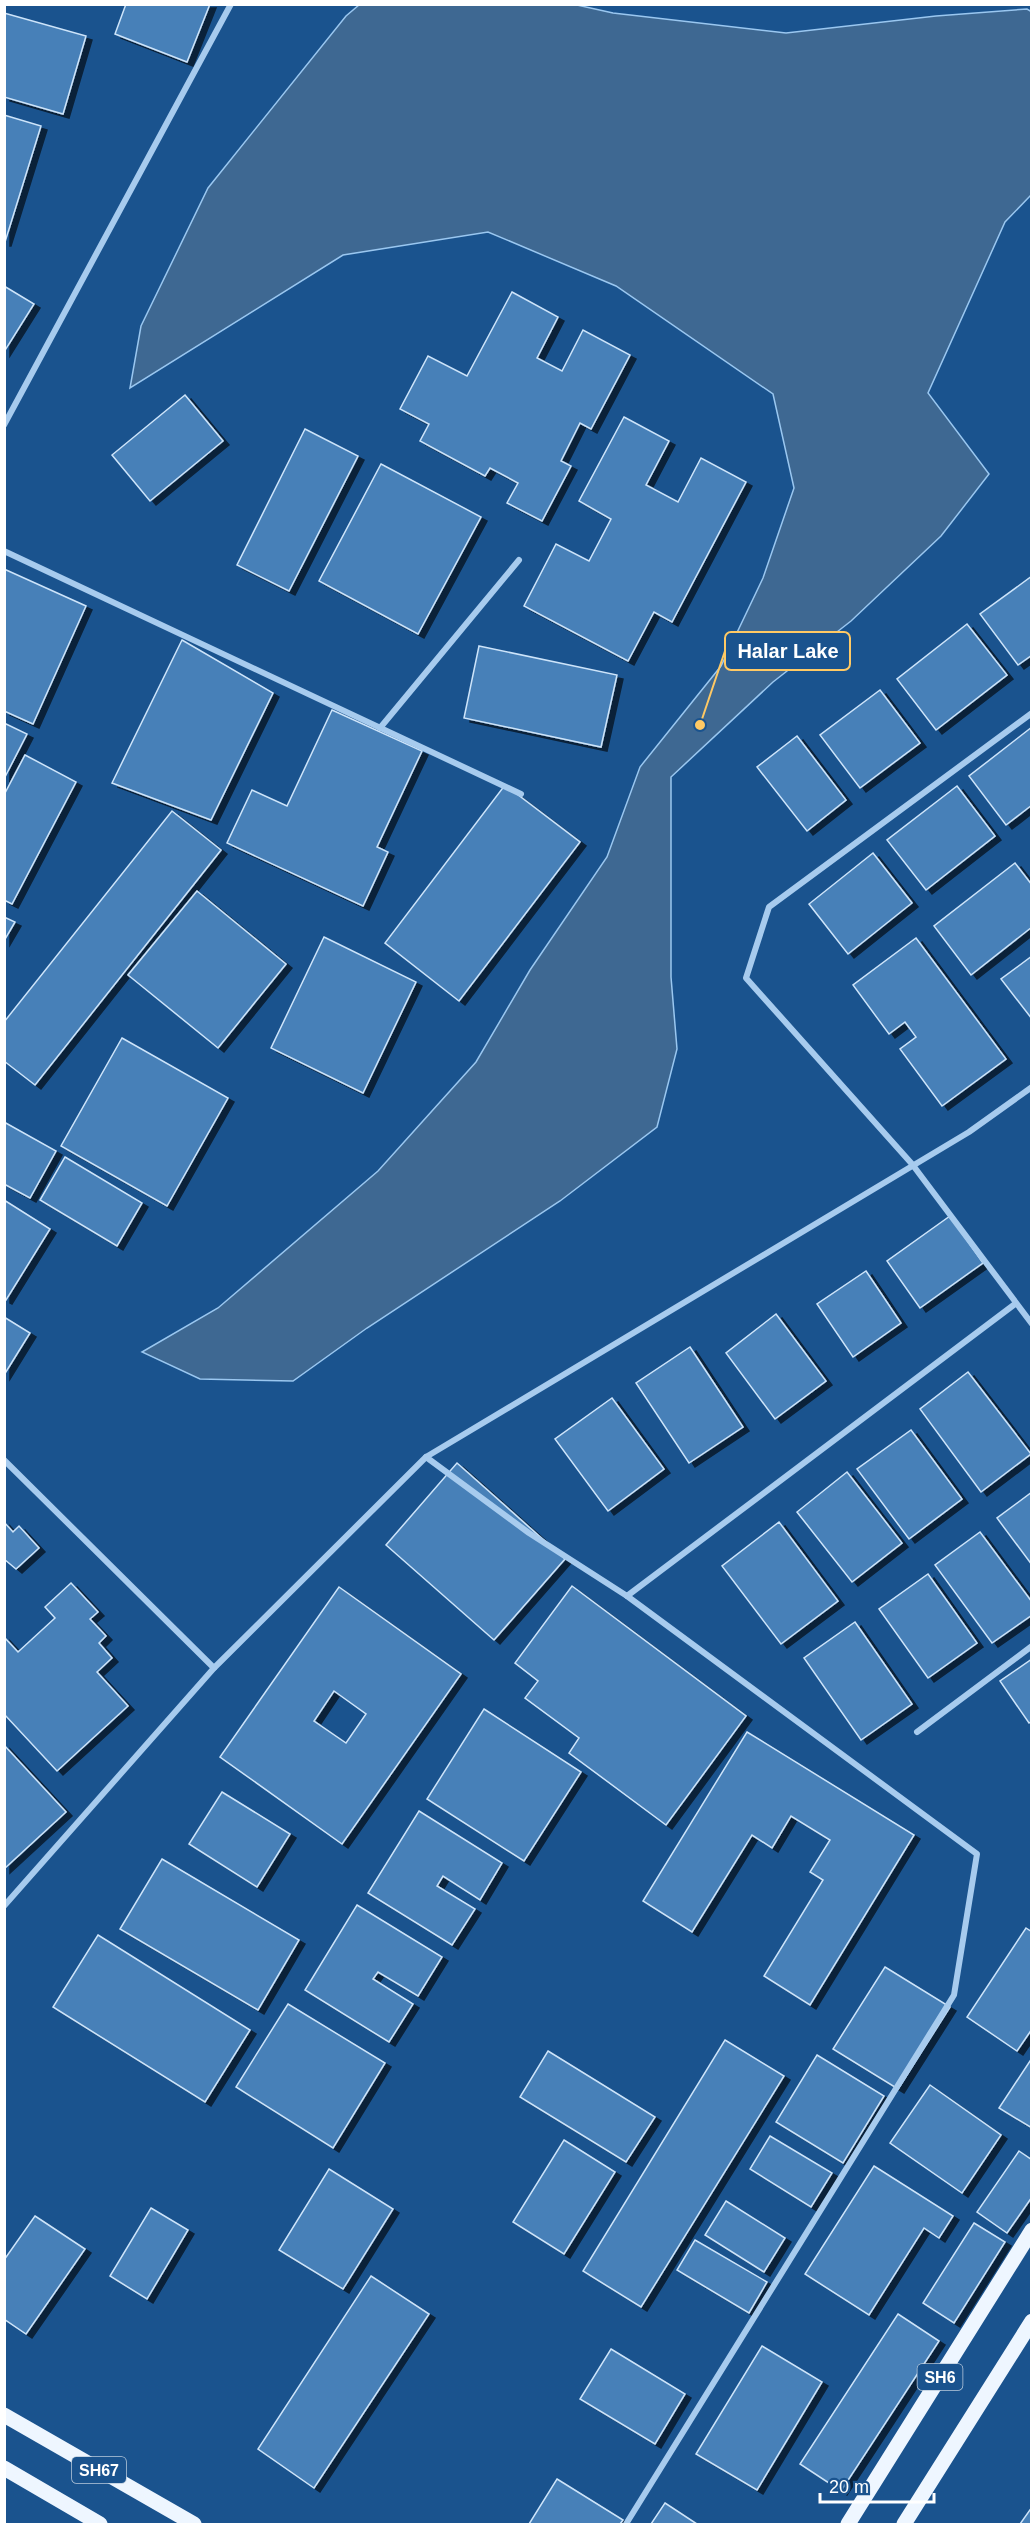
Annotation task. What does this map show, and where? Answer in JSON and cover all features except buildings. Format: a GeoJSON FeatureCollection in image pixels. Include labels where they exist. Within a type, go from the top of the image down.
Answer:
{"type":"FeatureCollection","features":[{"type":"Feature","properties":{"kind":"main road","name":"SH6"},"geometry":{"type":"LineString","coordinates":[[848,2524],[1032,2230]]}},
{"type":"Feature","properties":{"kind":"main road"},"geometry":{"type":"LineString","coordinates":[[904,2524],[1032,2320]]}},
{"type":"Feature","properties":{"kind":"main road","name":"SH67"},"geometry":{"type":"LineString","coordinates":[[4,2415],[194,2524]]}},
{"type":"Feature","properties":{"kind":"main road","name":"SH67"},"geometry":{"type":"LineString","coordinates":[[4,2469],[100,2524]]}},
{"type":"Feature","properties":{"kind":"street"},"geometry":{"type":"LineString","coordinates":[[4,425],[231,4]]}},
{"type":"Feature","properties":{"kind":"street"},"geometry":{"type":"LineString","coordinates":[[4,551],[521,794]]}},
{"type":"Feature","properties":{"kind":"street"},"geometry":{"type":"LineString","coordinates":[[380,728],[519,560]]}},
{"type":"Feature","properties":{"kind":"street"},"geometry":{"type":"LineString","coordinates":[[1032,713],[769,907],[746,978],[912,1164],[1032,1324]]}},
{"type":"Feature","properties":{"kind":"street"},"geometry":{"type":"LineString","coordinates":[[4,1906],[214,1668],[426,1457],[912,1164],[969,1132],[1032,1087]]}},
{"type":"Feature","properties":{"kind":"street"},"geometry":{"type":"LineString","coordinates":[[627,1596],[1015,1304]]}},
{"type":"Feature","properties":{"kind":"street"},"geometry":{"type":"LineString","coordinates":[[426,1457],[529,1533],[627,1596],[977,1854],[954,1995],[626,2524]]}},
{"type":"Feature","properties":{"kind":"street"},"geometry":{"type":"LineString","coordinates":[[4,1460],[214,1668]]}},
{"type":"Feature","properties":{"kind":"street"},"geometry":{"type":"LineString","coordinates":[[917,1732],[1032,1646]]}},
{"type":"Feature","properties":{"kind":"water"},"geometry":{"type":"Polygon","coordinates":[[[359,5],[577,5],[613,13],[786,33],[936,16],[1027,9],[1032,12],[1031,195],[1005,222],[928,393],[989,474],[941,536],[851,621],[773,682],[671,777],[671,977],[677,1049],[657,1127],[560,1201],[367,1328],[293,1381],[200,1379],[142,1352],[218,1308],[378,1171],[476,1062],[530,970],[607,857],[640,767],[721,666],[763,578],[794,488],[773,394],[616,286],[488,232],[343,255],[130,388],[141,326],[208,188],[346,16],[359,5]]]}},
{"type":"Feature","properties":{"kind":"place","name":"Halar Lake"},"geometry":{"type":"Point","coordinates":[700,725]}}]}
